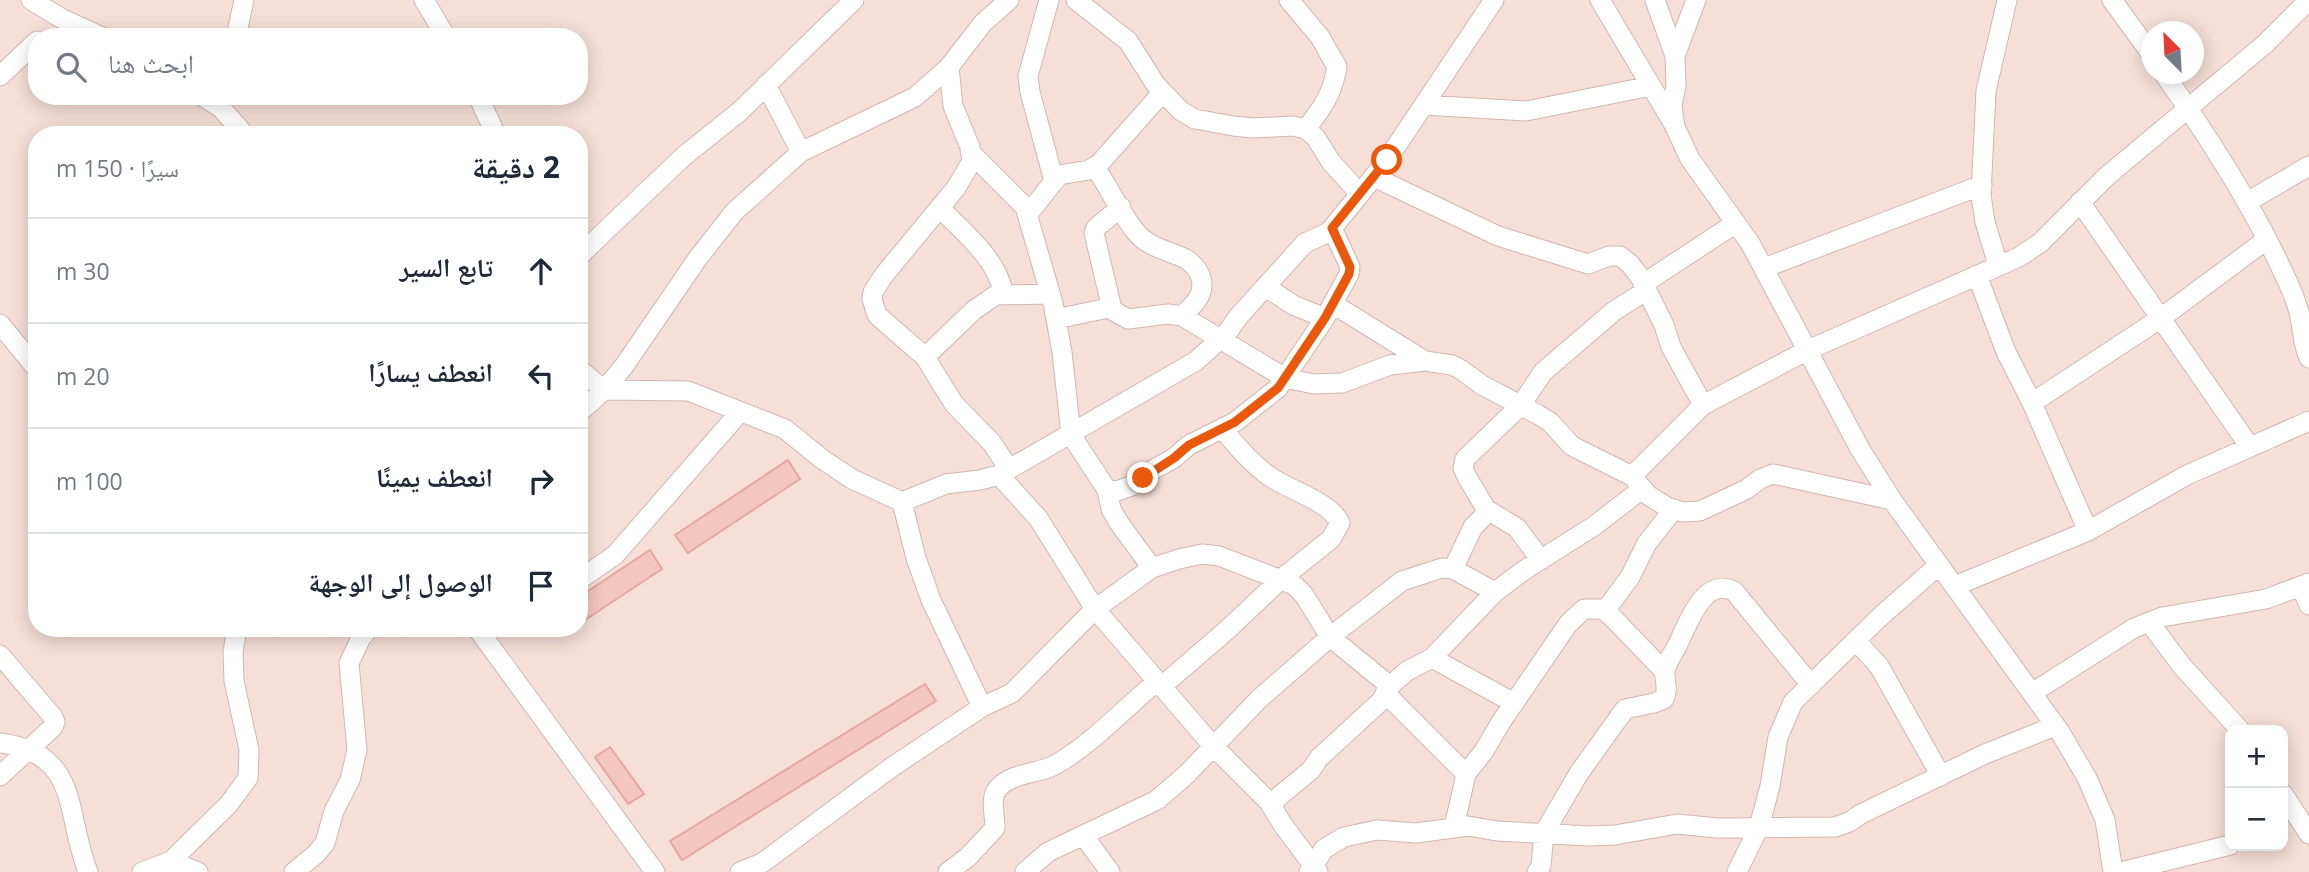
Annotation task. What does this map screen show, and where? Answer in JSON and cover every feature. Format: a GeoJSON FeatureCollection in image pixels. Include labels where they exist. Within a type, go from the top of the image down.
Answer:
{"type":"FeatureCollection","features":[{"type":"Feature","properties":{"kind":"street"},"geometry":{"type":"LineString","coordinates":[[31,0],[82,28]]}},
{"type":"Feature","properties":{"kind":"street"},"geometry":{"type":"LineString","coordinates":[[238,28],[244,0]]}},
{"type":"Feature","properties":{"kind":"street"},"geometry":{"type":"LineString","coordinates":[[424,0],[441,28]]}},
{"type":"Feature","properties":{"kind":"street"},"geometry":{"type":"LineString","coordinates":[[588,247],[684,156],[739,111],[854,0]]}},
{"type":"Feature","properties":{"kind":"street"},"geometry":{"type":"LineString","coordinates":[[588,405],[624,366],[698,258],[734,212],[801,152],[915,97],[949,67],[983,23],[1009,0]]}},
{"type":"Feature","properties":{"kind":"street"},"geometry":{"type":"LineString","coordinates":[[1049,0],[1028,76],[1054,181]]}},
{"type":"Feature","properties":{"kind":"street"},"geometry":{"type":"LineString","coordinates":[[1076,0],[1128,41],[1162,93],[1181,111],[1195,119],[1243,127],[1293,125],[1306,129],[1360,194]]}},
{"type":"Feature","properties":{"kind":"street"},"geometry":{"type":"LineString","coordinates":[[1289,0],[1320,37],[1337,67],[1334,86],[1326,102],[1306,129]]}},
{"type":"Feature","properties":{"kind":"street"},"geometry":{"type":"LineString","coordinates":[[588,377],[604,390],[688,391],[785,429],[821,459],[852,479],[902,502],[946,484],[1004,472],[1196,360],[1221,338],[1304,243],[1332,228],[1374,177],[1494,0]]}},
{"type":"Feature","properties":{"kind":"street"},"geometry":{"type":"LineString","coordinates":[[1601,0],[1675,127],[1690,159],[1736,223],[1764,268],[1860,449],[1892,500],[2055,726],[2087,778],[2105,820],[2113,872]]}},
{"type":"Feature","properties":{"kind":"street"},"geometry":{"type":"LineString","coordinates":[[1655,0],[1675,56],[1676,86],[1672,105],[1675,127]]}},
{"type":"Feature","properties":{"kind":"street"},"geometry":{"type":"LineString","coordinates":[[1675,56],[1696,0]]}},
{"type":"Feature","properties":{"kind":"street"},"geometry":{"type":"LineString","coordinates":[[1998,265],[1985,222],[1982,185],[1986,91],[2007,0]]}},
{"type":"Feature","properties":{"kind":"street"},"geometry":{"type":"LineString","coordinates":[[2112,0],[2141,41]]}},
{"type":"Feature","properties":{"kind":"street"},"geometry":{"type":"LineString","coordinates":[[1270,804],[1311,770],[1319,758],[1381,701],[1407,671],[1432,657],[1495,592],[1594,526],[1637,482],[1703,405],[1808,350],[2019,257],[2040,243],[2080,202],[2306,8]]}},
{"type":"Feature","properties":{"kind":"street"},"geometry":{"type":"LineString","coordinates":[[51,28],[61,19]]}},
{"type":"Feature","properties":{"kind":"street"},"geometry":{"type":"LineString","coordinates":[[0,76],[28,50]]}},
{"type":"Feature","properties":{"kind":"street"},"geometry":{"type":"LineString","coordinates":[[949,67],[953,106],[972,161],[969,170],[873,292],[872,299],[877,315],[925,356],[954,404],[992,443],[1004,472],[1038,518],[1096,609],[1158,685],[1270,804],[1313,870],[1324,849],[1344,837],[1377,830],[1416,833],[1468,826],[1497,831],[1615,835],[1677,824],[1717,828],[1835,827],[1985,754],[2055,726]]}},
{"type":"Feature","properties":{"kind":"street"},"geometry":{"type":"LineString","coordinates":[[2171,84],[2247,202],[2283,271],[2298,310],[2303,344],[2309,358]]}},
{"type":"Feature","properties":{"kind":"street"},"geometry":{"type":"LineString","coordinates":[[766,85],[801,152]]}},
{"type":"Feature","properties":{"kind":"street"},"geometry":{"type":"LineString","coordinates":[[1424,105],[1526,111],[1651,86]]}},
{"type":"Feature","properties":{"kind":"street"},"geometry":{"type":"LineString","coordinates":[[1028,214],[1059,175],[1089,170],[1104,159],[1162,93]]}},
{"type":"Feature","properties":{"kind":"street"},"geometry":{"type":"LineString","coordinates":[[224,105],[239,126]]}},
{"type":"Feature","properties":{"kind":"street"},"geometry":{"type":"LineString","coordinates":[[482,105],[492,126]]}},
{"type":"Feature","properties":{"kind":"street"},"geometry":{"type":"LineString","coordinates":[[970,152],[1016,197],[1028,214],[1056,319],[1070,435],[1107,490],[1111,509],[1119,523],[1152,568]]}},
{"type":"Feature","properties":{"kind":"street"},"geometry":{"type":"LineString","coordinates":[[2247,202],[2309,166]]}},
{"type":"Feature","properties":{"kind":"street"},"geometry":{"type":"LineString","coordinates":[[1095,167],[1134,231],[1165,252],[1185,259],[1195,266],[1203,289],[1182,316]]}},
{"type":"Feature","properties":{"kind":"street"},"geometry":{"type":"LineString","coordinates":[[1374,177],[1498,236],[1588,264],[1609,256],[1620,256],[1630,264],[1645,287],[1664,325],[1671,347],[1703,405]]}},
{"type":"Feature","properties":{"kind":"street"},"geometry":{"type":"LineString","coordinates":[[1764,268],[1982,185]]}},
{"type":"Feature","properties":{"kind":"street"},"geometry":{"type":"LineString","coordinates":[[2080,202],[2250,447]]}},
{"type":"Feature","properties":{"kind":"street"},"geometry":{"type":"LineString","coordinates":[[1112,309],[1094,233],[1096,228],[1121,207]]}},
{"type":"Feature","properties":{"kind":"street"},"geometry":{"type":"LineString","coordinates":[[940,208],[991,262],[1001,279],[1004,295]]}},
{"type":"Feature","properties":{"kind":"street"},"geometry":{"type":"LineString","coordinates":[[1541,560],[1517,528],[1486,509],[1463,468],[1465,459],[1521,405],[1543,372],[1605,318],[1736,223]]}},
{"type":"Feature","properties":{"kind":"street"},"geometry":{"type":"LineString","coordinates":[[1107,490],[1117,491],[1134,485],[1189,445],[1223,430],[1278,388],[1329,311],[1349,274],[1350,267],[1332,228]]}},
{"type":"Feature","properties":{"kind":"street"},"geometry":{"type":"LineString","coordinates":[[2032,403],[2161,318],[2266,240]]}},
{"type":"Feature","properties":{"kind":"street"},"geometry":{"type":"LineString","coordinates":[[1977,275],[2006,352],[2032,403],[2088,531]]}},
{"type":"Feature","properties":{"kind":"street"},"geometry":{"type":"LineString","coordinates":[[1266,287],[1293,305],[1329,311],[1425,361]]}},
{"type":"Feature","properties":{"kind":"street"},"geometry":{"type":"LineString","coordinates":[[925,356],[974,310],[996,295],[1050,294]]}},
{"type":"Feature","properties":{"kind":"street"},"geometry":{"type":"LineString","coordinates":[[1056,319],[1103,309],[1112,309],[1128,319],[1168,314],[1182,316],[1285,378],[1314,384],[1342,383],[1390,365],[1425,361],[1452,365],[1482,385],[1550,422],[1572,446],[1637,482],[1647,495],[1683,512],[1700,511],[1773,474],[1892,500]]}},
{"type":"Feature","properties":{"kind":"street"},"geometry":{"type":"LineString","coordinates":[[0,324],[28,358]]}},
{"type":"Feature","properties":{"kind":"street"},"geometry":{"type":"LineString","coordinates":[[588,574],[615,555],[740,412]]}},
{"type":"Feature","properties":{"kind":"street"},"geometry":{"type":"LineString","coordinates":[[1955,586],[2088,531],[2187,475],[2309,421]]}},
{"type":"Feature","properties":{"kind":"street"},"geometry":{"type":"LineString","coordinates":[[948,872],[968,857],[995,828],[992,799],[999,787],[1018,776],[1052,766],[1084,745],[1227,631],[1281,579],[1331,539],[1340,523],[1333,512],[1260,470],[1223,430]]}},
{"type":"Feature","properties":{"kind":"street"},"geometry":{"type":"LineString","coordinates":[[902,502],[930,600],[982,707]]}},
{"type":"Feature","properties":{"kind":"street"},"geometry":{"type":"LineString","coordinates":[[1453,569],[1473,527],[1485,515],[1486,509]]}},
{"type":"Feature","properties":{"kind":"street"},"geometry":{"type":"LineString","coordinates":[[1605,611],[1630,577],[1647,543],[1674,509]]}},
{"type":"Feature","properties":{"kind":"street"},"geometry":{"type":"LineString","coordinates":[[740,872],[762,863],[892,767],[982,707],[1012,693],[1096,609],[1152,568],[1202,554],[1219,556],[1294,585],[1304,595],[1330,638],[1388,690],[1466,774]]}},
{"type":"Feature","properties":{"kind":"street"},"geometry":{"type":"LineString","coordinates":[[1737,872],[1759,827],[1782,724],[1793,702],[1939,565]]}},
{"type":"Feature","properties":{"kind":"street"},"geometry":{"type":"LineString","coordinates":[[1025,872],[1048,852],[1157,800],[1187,774],[1259,699],[1402,581],[1442,568],[1453,569],[1495,592]]}},
{"type":"Feature","properties":{"kind":"street"},"geometry":{"type":"LineString","coordinates":[[2032,693],[2134,628],[2162,617],[2266,599],[2305,585],[2309,605]]}},
{"type":"Feature","properties":{"kind":"street"},"geometry":{"type":"LineString","coordinates":[[1537,872],[1541,866],[1544,833],[1579,773],[1618,715],[1634,705],[1646,705],[1664,699],[1668,691],[1665,672],[1683,629],[1698,604],[1716,589],[1726,587],[1734,591],[1811,685]]}},
{"type":"Feature","properties":{"kind":"street"},"geometry":{"type":"LineString","coordinates":[[1454,827],[1466,774],[1568,624],[1584,609],[1605,611],[1665,672]]}},
{"type":"Feature","properties":{"kind":"street"},"geometry":{"type":"LineString","coordinates":[[2148,622],[2182,666],[2235,725]]}},
{"type":"Feature","properties":{"kind":"street"},"geometry":{"type":"LineString","coordinates":[[142,872],[171,861],[229,803],[248,778],[249,750],[234,681],[236,637]]}},
{"type":"Feature","properties":{"kind":"street"},"geometry":{"type":"LineString","coordinates":[[294,872],[325,843],[334,811],[350,780],[357,750],[349,663],[362,637]]}},
{"type":"Feature","properties":{"kind":"street"},"geometry":{"type":"LineString","coordinates":[[488,637],[655,872]]}},
{"type":"Feature","properties":{"kind":"street"},"geometry":{"type":"LineString","coordinates":[[1856,641],[1879,666],[1941,776]]}},
{"type":"Feature","properties":{"kind":"street"},"geometry":{"type":"LineString","coordinates":[[0,655],[55,722],[53,727],[0,776]]}},
{"type":"Feature","properties":{"kind":"street"},"geometry":{"type":"LineString","coordinates":[[1432,657],[1514,704]]}},
{"type":"Feature","properties":{"kind":"street"},"geometry":{"type":"LineString","coordinates":[[0,743],[28,749],[54,766],[69,795],[79,847],[88,872]]}},
{"type":"Feature","properties":{"kind":"street"},"geometry":{"type":"LineString","coordinates":[[2289,818],[2309,834]]}},
{"type":"Feature","properties":{"kind":"street"},"geometry":{"type":"LineString","coordinates":[[1083,835],[1110,872]]}},
{"type":"Feature","properties":{"kind":"street"},"geometry":{"type":"LineString","coordinates":[[2121,872],[2225,846]]}},
{"type":"Feature","properties":{"kind":"street"},"geometry":{"type":"LineString","coordinates":[[171,861],[198,872]]}},
{"type":"Feature","properties":{"kind":"shaded area"},"geometry":{"type":"Polygon","coordinates":[[[0,0],[2309,0],[2309,872],[0,872],[0,0]]]}},
{"type":"Feature","properties":{"kind":"building"},"geometry":{"type":"Polygon","coordinates":[[[788,460],[800,479],[688,553],[675,535],[788,460]]]}},
{"type":"Feature","properties":{"kind":"building"},"geometry":{"type":"Polygon","coordinates":[[[650,550],[662,569],[588,618],[588,591],[650,550]]]}},
{"type":"Feature","properties":{"kind":"building"},"geometry":{"type":"Polygon","coordinates":[[[925,684],[936,701],[682,860],[670,841],[925,684]]]}},
{"type":"Feature","properties":{"kind":"building"},"geometry":{"type":"Polygon","coordinates":[[[610,747],[644,794],[628,804],[595,757],[610,747]]]}},
{"type":"Feature","properties":{"kind":"route"},"geometry":{"type":"LineString","coordinates":[[1143,478],[1189,445],[1235,422],[1278,388],[1325,318],[1349,274],[1350,267],[1332,228],[1387,160]]}}]}
